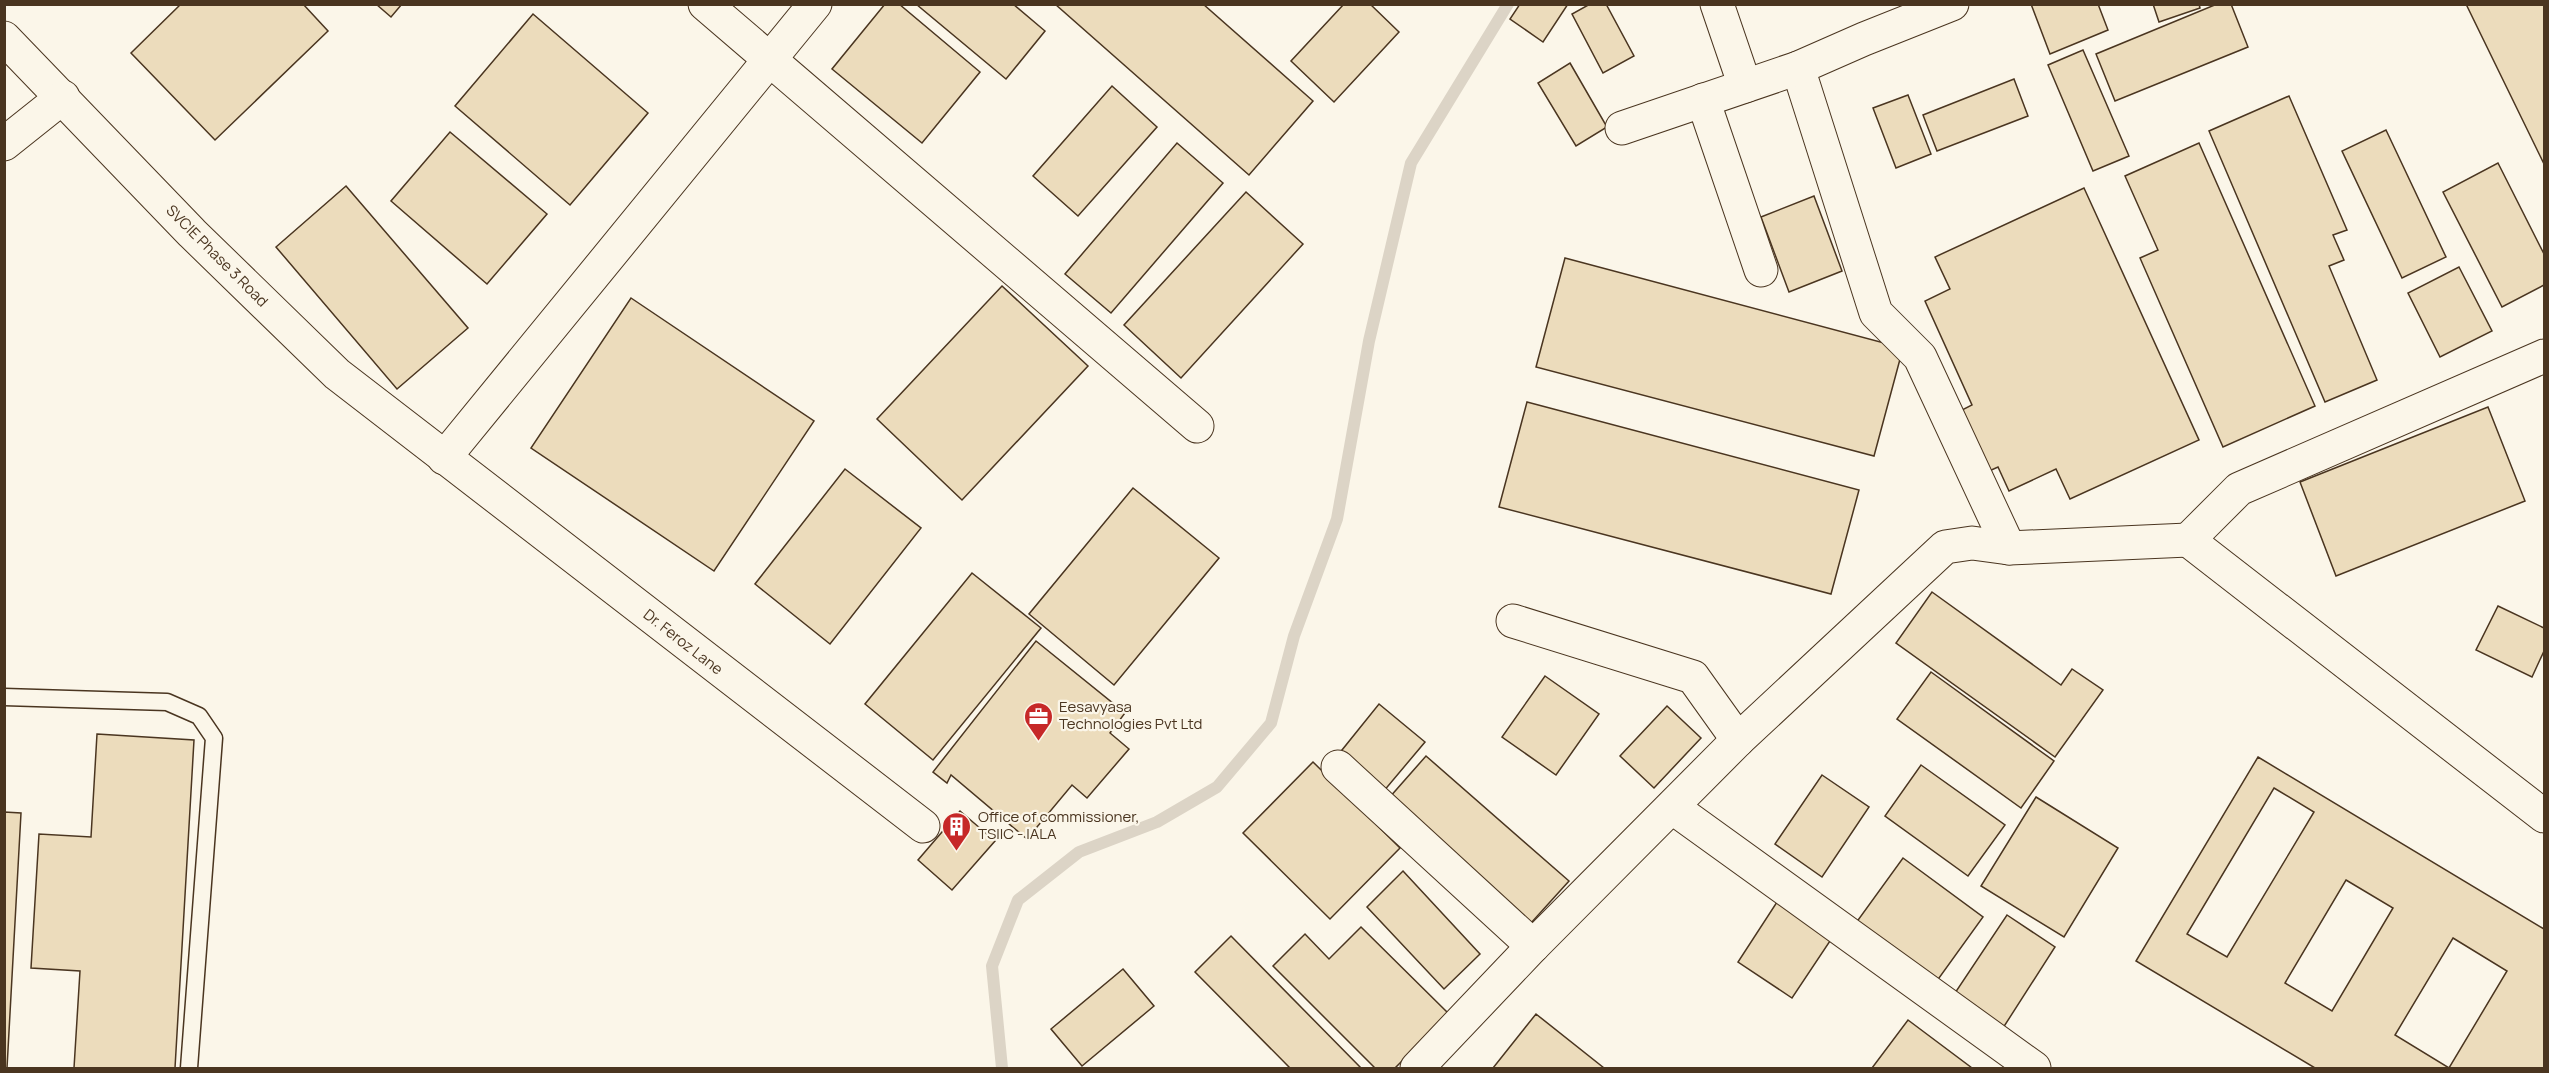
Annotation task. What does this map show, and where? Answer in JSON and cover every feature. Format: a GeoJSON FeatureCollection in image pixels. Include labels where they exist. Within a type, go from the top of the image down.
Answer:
{"type":"FeatureCollection","features":[{"type":"Feature","properties":{"kind":"street"},"geometry":{"type":"LineString","coordinates":[[705,4],[1197,426]]}},
{"type":"Feature","properties":{"kind":"street"},"geometry":{"type":"LineString","coordinates":[[444,458],[815,4]]}},
{"type":"Feature","properties":{"kind":"street"},"geometry":{"type":"LineString","coordinates":[[1717,4],[1745,86]]}},
{"type":"Feature","properties":{"kind":"street"},"geometry":{"type":"LineString","coordinates":[[1622,128],[1798,68],[1885,17],[1952,4]]}},
{"type":"Feature","properties":{"kind":"street","name":"SVCIE Phase 3 Road"},"geometry":{"type":"LineString","coordinates":[[4,38],[63,96],[192,233],[337,374],[444,458]]}},
{"type":"Feature","properties":{"kind":"street"},"geometry":{"type":"LineString","coordinates":[[1798,68],[1876,313],[1920,357],[2009,548]]}},
{"type":"Feature","properties":{"kind":"street"},"geometry":{"type":"LineString","coordinates":[[4,144],[63,96]]}},
{"type":"Feature","properties":{"kind":"street"},"geometry":{"type":"LineString","coordinates":[[1703,100],[1761,270]]}},
{"type":"Feature","properties":{"kind":"street"},"geometry":{"type":"LineString","coordinates":[[2188,540],[2239,489],[2544,356]]}},
{"type":"Feature","properties":{"kind":"street","name":"Dr. Feroz Lane"},"geometry":{"type":"LineString","coordinates":[[444,458],[923,826]]}},
{"type":"Feature","properties":{"kind":"street"},"geometry":{"type":"LineString","coordinates":[[1417,1068],[1533,946],[1738,740],[1946,547],[1972,543],[2009,548],[2188,540],[2544,816]]}},
{"type":"Feature","properties":{"kind":"street"},"geometry":{"type":"LineString","coordinates":[[1513,621],[1693,677],[1738,740]]}},
{"type":"Feature","properties":{"kind":"street"},"geometry":{"type":"LineString","coordinates":[[1338,767],[1533,946]]}},
{"type":"Feature","properties":{"kind":"street"},"geometry":{"type":"LineString","coordinates":[[1672,807],[2034,1068]]}},
{"type":"Feature","properties":{"kind":"lane"},"geometry":{"type":"LineString","coordinates":[[4,697],[167,702],[199,716],[214,738],[189,1068]]}},
{"type":"Feature","properties":{"kind":"building"},"geometry":{"type":"Polygon","coordinates":[[[181,4],[303,4],[328,31],[215,140],[131,53],[181,4]]]}},
{"type":"Feature","properties":{"kind":"building"},"geometry":{"type":"Polygon","coordinates":[[[376,4],[402,4],[391,17],[376,4]]]}},
{"type":"Feature","properties":{"kind":"building"},"geometry":{"type":"Polygon","coordinates":[[[885,4],[899,4],[980,72],[922,143],[832,69],[885,4]]]}},
{"type":"Feature","properties":{"kind":"building"},"geometry":{"type":"Polygon","coordinates":[[[916,4],[1013,4],[1045,31],[1006,79],[916,4]]]}},
{"type":"Feature","properties":{"kind":"building"},"geometry":{"type":"Polygon","coordinates":[[[1055,4],[1203,4],[1313,101],[1249,175],[1055,4]]]}},
{"type":"Feature","properties":{"kind":"building"},"geometry":{"type":"Polygon","coordinates":[[[1344,4],[1370,4],[1399,32],[1334,102],[1291,61],[1344,4]]]}},
{"type":"Feature","properties":{"kind":"building"},"geometry":{"type":"Polygon","coordinates":[[[1520,4],[1568,4],[1543,42],[1510,19],[1520,4]]]}},
{"type":"Feature","properties":{"kind":"building"},"geometry":{"type":"Polygon","coordinates":[[[1590,4],[1606,4],[1634,56],[1603,73],[1572,14],[1590,4]]]}},
{"type":"Feature","properties":{"kind":"building"},"geometry":{"type":"Polygon","coordinates":[[[2031,4],[2098,4],[2108,30],[2050,54],[2031,4]]]}},
{"type":"Feature","properties":{"kind":"building"},"geometry":{"type":"Polygon","coordinates":[[[2153,4],[2199,4],[2200,8],[2159,22],[2153,4]]]}},
{"type":"Feature","properties":{"kind":"building"},"geometry":{"type":"Polygon","coordinates":[[[2217,4],[2231,4],[2248,47],[2115,101],[2096,54],[2217,4]]]}},
{"type":"Feature","properties":{"kind":"building"},"geometry":{"type":"Polygon","coordinates":[[[2466,4],[2544,4],[2544,164],[2466,4]]]}},
{"type":"Feature","properties":{"kind":"building"},"geometry":{"type":"Polygon","coordinates":[[[533,14],[648,113],[570,205],[455,106],[533,14]]]}},
{"type":"Feature","properties":{"kind":"building"},"geometry":{"type":"Polygon","coordinates":[[[2083,50],[2129,156],[2093,171],[2048,65],[2083,50]]]}},
{"type":"Feature","properties":{"kind":"building"},"geometry":{"type":"Polygon","coordinates":[[[1570,63],[1607,127],[1576,146],[1538,83],[1570,63]]]}},
{"type":"Feature","properties":{"kind":"building"},"geometry":{"type":"Polygon","coordinates":[[[2014,79],[2028,116],[1937,151],[1923,115],[2014,79]]]}},
{"type":"Feature","properties":{"kind":"building"},"geometry":{"type":"Polygon","coordinates":[[[1112,86],[1157,127],[1078,216],[1033,176],[1112,86]]]}},
{"type":"Feature","properties":{"kind":"building"},"geometry":{"type":"Polygon","coordinates":[[[1908,95],[1931,154],[1896,168],[1873,108],[1908,95]]]}},
{"type":"Feature","properties":{"kind":"building"},"geometry":{"type":"Polygon","coordinates":[[[2289,96],[2347,230],[2333,235],[2344,260],[2329,266],[2377,380],[2325,402],[2209,131],[2289,96]]]}},
{"type":"Feature","properties":{"kind":"building"},"geometry":{"type":"Polygon","coordinates":[[[2386,130],[2446,257],[2402,278],[2342,151],[2386,130]]]}},
{"type":"Feature","properties":{"kind":"building"},"geometry":{"type":"Polygon","coordinates":[[[450,132],[547,214],[487,284],[391,201],[450,132]]]}},
{"type":"Feature","properties":{"kind":"building"},"geometry":{"type":"Polygon","coordinates":[[[1177,143],[1223,183],[1111,313],[1065,274],[1177,143]]]}},
{"type":"Feature","properties":{"kind":"building"},"geometry":{"type":"Polygon","coordinates":[[[2199,143],[2315,406],[2223,447],[2140,258],[2158,250],[2125,176],[2199,143]]]}},
{"type":"Feature","properties":{"kind":"building"},"geometry":{"type":"Polygon","coordinates":[[[2498,163],[2544,254],[2544,285],[2502,307],[2443,192],[2498,163]]]}},
{"type":"Feature","properties":{"kind":"building"},"geometry":{"type":"Polygon","coordinates":[[[346,186],[468,328],[397,389],[276,247],[346,186]]]}},
{"type":"Feature","properties":{"kind":"building"},"geometry":{"type":"Polygon","coordinates":[[[2084,188],[2199,440],[2070,499],[2056,469],[2009,491],[1998,467],[1987,472],[1960,411],[1972,405],[1925,301],[1950,289],[1935,257],[2084,188]]]}},
{"type":"Feature","properties":{"kind":"building"},"geometry":{"type":"Polygon","coordinates":[[[1246,192],[1303,244],[1181,378],[1124,325],[1246,192]]]}},
{"type":"Feature","properties":{"kind":"building"},"geometry":{"type":"Polygon","coordinates":[[[1814,196],[1842,271],[1789,292],[1761,217],[1814,196]]]}},
{"type":"Feature","properties":{"kind":"building"},"geometry":{"type":"Polygon","coordinates":[[[1565,258],[1903,348],[1874,456],[1536,367],[1565,258]]]}},
{"type":"Feature","properties":{"kind":"building"},"geometry":{"type":"Polygon","coordinates":[[[2459,267],[2492,331],[2440,357],[2408,293],[2459,267]]]}},
{"type":"Feature","properties":{"kind":"building"},"geometry":{"type":"Polygon","coordinates":[[[1002,286],[1088,366],[962,500],[877,419],[1002,286]]]}},
{"type":"Feature","properties":{"kind":"building"},"geometry":{"type":"Polygon","coordinates":[[[631,298],[814,421],[714,571],[531,448],[631,298]]]}},
{"type":"Feature","properties":{"kind":"building"},"geometry":{"type":"Polygon","coordinates":[[[1527,402],[1859,490],[1831,594],[1499,507],[1527,402]]]}},
{"type":"Feature","properties":{"kind":"building"},"geometry":{"type":"Polygon","coordinates":[[[2488,407],[2525,501],[2336,576],[2300,482],[2488,407]]]}},
{"type":"Feature","properties":{"kind":"building"},"geometry":{"type":"Polygon","coordinates":[[[845,469],[921,528],[830,644],[755,584],[845,469]]]}},
{"type":"Feature","properties":{"kind":"building"},"geometry":{"type":"Polygon","coordinates":[[[1133,488],[1219,558],[1114,685],[1029,614],[1133,488]]]}},
{"type":"Feature","properties":{"kind":"building"},"geometry":{"type":"Polygon","coordinates":[[[972,573],[1041,628],[933,760],[865,704],[972,573]]]}},
{"type":"Feature","properties":{"kind":"building"},"geometry":{"type":"Polygon","coordinates":[[[1932,592],[2061,685],[2072,669],[2103,690],[2055,757],[1896,643],[1932,592]]]}},
{"type":"Feature","properties":{"kind":"building"},"geometry":{"type":"Polygon","coordinates":[[[2498,606],[2544,628],[2544,651],[2532,677],[2476,650],[2498,606]]]}},
{"type":"Feature","properties":{"kind":"building","name":"Eesavyasa Technologies Pvt Ltd"},"geometry":{"type":"Polygon","coordinates":[[[1036,641],[1125,713],[1110,733],[1129,749],[1087,798],[1072,785],[1027,839],[951,775],[947,783],[933,772],[1036,641]]]}},
{"type":"Feature","properties":{"kind":"building"},"geometry":{"type":"Polygon","coordinates":[[[1931,672],[2054,761],[2021,808],[1897,719],[1931,672]]]}},
{"type":"Feature","properties":{"kind":"building"},"geometry":{"type":"Polygon","coordinates":[[[1545,676],[1599,714],[1556,775],[1502,737],[1545,676]]]}},
{"type":"Feature","properties":{"kind":"building"},"geometry":{"type":"Polygon","coordinates":[[[1379,704],[1425,742],[1383,792],[1338,755],[1379,704]]]}},
{"type":"Feature","properties":{"kind":"building"},"geometry":{"type":"Polygon","coordinates":[[[1667,706],[1701,738],[1654,788],[1620,756],[1667,706]]]}},
{"type":"Feature","properties":{"kind":"building"},"geometry":{"type":"Polygon","coordinates":[[[97,734],[194,740],[175,1068],[74,1068],[80,971],[31,968],[39,834],[91,837],[97,734]]]}},
{"type":"Feature","properties":{"kind":"building"},"geometry":{"type":"Polygon","coordinates":[[[1426,756],[1569,881],[1531,923],[1389,798],[1426,756]]]}},
{"type":"Feature","properties":{"kind":"building"},"geometry":{"type":"Polygon","coordinates":[[[2258,757],[2544,929],[2544,1068],[2449,1068],[2315,1068],[2136,961],[2258,757]],[[2274,788],[2187,934],[2227,957],[2314,812],[2274,788]],[[2346,880],[2285,983],[2332,1011],[2393,908],[2346,880]],[[2453,938],[2395,1035],[2449,1068],[2507,971],[2453,938]]]}},
{"type":"Feature","properties":{"kind":"building"},"geometry":{"type":"Polygon","coordinates":[[[1313,762],[1400,848],[1330,919],[1243,833],[1313,762]]]}},
{"type":"Feature","properties":{"kind":"building"},"geometry":{"type":"Polygon","coordinates":[[[1921,765],[2005,825],[1968,876],[1885,816],[1921,765]]]}},
{"type":"Feature","properties":{"kind":"building"},"geometry":{"type":"Polygon","coordinates":[[[1822,775],[1869,807],[1822,877],[1775,844],[1822,775]]]}},
{"type":"Feature","properties":{"kind":"building"},"geometry":{"type":"Polygon","coordinates":[[[2036,797],[2118,848],[2064,937],[1981,886],[2036,797]]]}},
{"type":"Feature","properties":{"kind":"building","name":"Office of commissioner, TSIIC - IALA"},"geometry":{"type":"Polygon","coordinates":[[[960,811],[995,841],[952,890],[918,860],[960,811]]]}},
{"type":"Feature","properties":{"kind":"building"},"geometry":{"type":"Polygon","coordinates":[[[4,812],[21,813],[7,1068],[4,1068],[4,812]]]}},
{"type":"Feature","properties":{"kind":"building"},"geometry":{"type":"Polygon","coordinates":[[[1903,858],[1983,917],[1934,985],[1853,927],[1903,858]]]}},
{"type":"Feature","properties":{"kind":"building"},"geometry":{"type":"Polygon","coordinates":[[[1403,871],[1480,954],[1444,989],[1367,907],[1403,871]]]}},
{"type":"Feature","properties":{"kind":"building"},"geometry":{"type":"Polygon","coordinates":[[[1777,902],[1832,938],[1792,998],[1738,962],[1777,902]]]}},
{"type":"Feature","properties":{"kind":"building"},"geometry":{"type":"Polygon","coordinates":[[[2007,915],[2055,947],[2003,1028],[1953,996],[2007,915]]]}},
{"type":"Feature","properties":{"kind":"building"},"geometry":{"type":"Polygon","coordinates":[[[1361,927],[1449,1014],[1395,1068],[1375,1068],[1273,966],[1305,934],[1329,959],[1361,927]]]}},
{"type":"Feature","properties":{"kind":"building"},"geometry":{"type":"Polygon","coordinates":[[[1231,936],[1361,1068],[1290,1068],[1195,972],[1231,936]]]}},
{"type":"Feature","properties":{"kind":"building"},"geometry":{"type":"Polygon","coordinates":[[[1123,969],[1154,1006],[1082,1066],[1051,1029],[1123,969]]]}},
{"type":"Feature","properties":{"kind":"building"},"geometry":{"type":"Polygon","coordinates":[[[1536,1014],[1604,1068],[1493,1068],[1536,1014]]]}},
{"type":"Feature","properties":{"kind":"building"},"geometry":{"type":"Polygon","coordinates":[[[1908,1020],[1972,1068],[1872,1068],[1908,1020]]]}},
{"type":"Feature","properties":{"kind":"waterway"},"geometry":{"type":"LineString","coordinates":[[1002,1068],[992,966],[1018,900],[1079,852],[1157,822],[1217,787],[1271,723],[1294,636],[1337,519],[1369,341],[1411,163],[1508,4]]}},
{"type":"Feature","properties":{"kind":"place","name":"Eesavyasa Technologies Pvt Ltd"},"geometry":{"type":"Point","coordinates":[1038,742]}},
{"type":"Feature","properties":{"kind":"place","name":"Office of commissioner, TSIIC - IALA"},"geometry":{"type":"Point","coordinates":[957,852]}}]}
